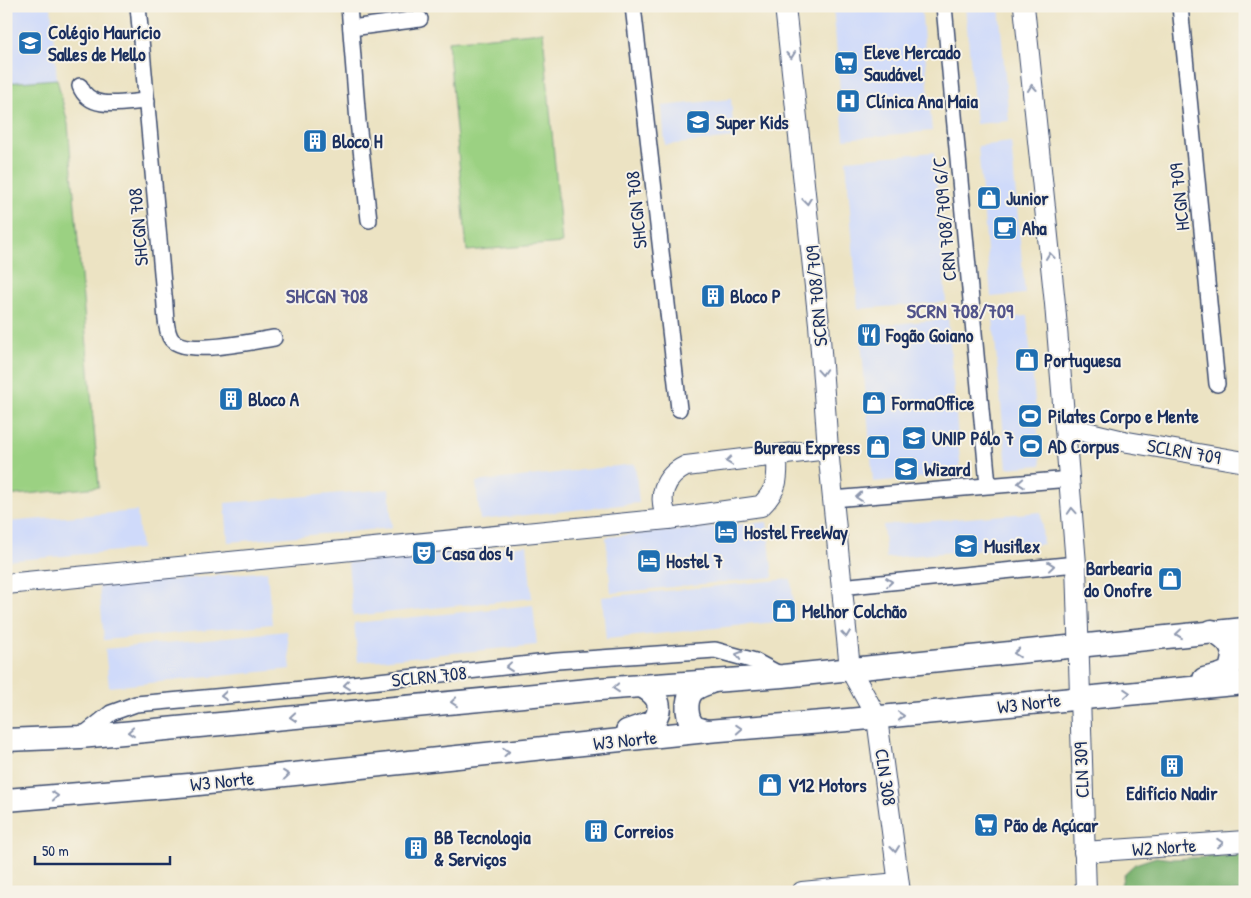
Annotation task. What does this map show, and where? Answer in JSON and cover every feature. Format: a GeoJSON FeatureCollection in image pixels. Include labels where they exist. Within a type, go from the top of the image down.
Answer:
{"type":"FeatureCollection","features":[{"type":"Feature","properties":{"kind":"main road"},"geometry":{"type":"LineString","coordinates":[[6,740],[80,737],[640,686],[783,676],[1078,648],[1212,631],[1245,629]]}},
{"type":"Feature","properties":{"kind":"main road"},"geometry":{"type":"LineString","coordinates":[[1162,691],[1226,673],[1231,668],[1232,650],[1226,640],[1212,631]]}},
{"type":"Feature","properties":{"kind":"main road"},"geometry":{"type":"LineString","coordinates":[[707,731],[695,726],[690,720],[688,703],[692,693],[701,686],[717,680]]}},
{"type":"Feature","properties":{"kind":"main road","name":"W3 Norte"},"geometry":{"type":"LineString","coordinates":[[6,800],[189,785],[707,731],[877,718],[1079,697],[1245,683]]}},
{"type":"Feature","properties":{"kind":"main road"},"geometry":{"type":"LineString","coordinates":[[586,744],[654,722],[659,711],[658,698],[650,690],[640,686]]}},
{"type":"Feature","properties":{"kind":"street","name":"SHCGN 708"},"geometry":{"type":"LineString","coordinates":[[138,6],[164,295],[170,337],[176,342],[193,347],[214,347],[274,338]]}},
{"type":"Feature","properties":{"kind":"street"},"geometry":{"type":"LineString","coordinates":[[349,6],[369,220]]}},
{"type":"Feature","properties":{"kind":"street","name":"SHCGN 708"},"geometry":{"type":"LineString","coordinates":[[633,6],[679,408]]}},
{"type":"Feature","properties":{"kind":"street","name":"SCRN 708/709"},"geometry":{"type":"LineString","coordinates":[[785,6],[819,324],[832,499],[850,669]]}},
{"type":"Feature","properties":{"kind":"street","name":"CRN 708/709 G/C"},"geometry":{"type":"LineString","coordinates":[[944,6],[988,485]]}},
{"type":"Feature","properties":{"kind":"street"},"geometry":{"type":"LineString","coordinates":[[1024,6],[1055,304],[1070,479],[1076,564],[1078,648]]}},
{"type":"Feature","properties":{"kind":"street","name":"HCGN 709"},"geometry":{"type":"LineString","coordinates":[[1180,6],[1217,384]]}},
{"type":"Feature","properties":{"kind":"street"},"geometry":{"type":"LineString","coordinates":[[350,28],[420,19]]}},
{"type":"Feature","properties":{"kind":"street"},"geometry":{"type":"LineString","coordinates":[[80,86],[87,98],[99,103],[147,101]]}},
{"type":"Feature","properties":{"kind":"street","name":"SCLRN 709"},"geometry":{"type":"LineString","coordinates":[[1065,427],[1128,442],[1245,462]]}},
{"type":"Feature","properties":{"kind":"street"},"geometry":{"type":"LineString","coordinates":[[668,519],[663,510],[662,494],[669,478],[676,471],[686,466],[828,449]]}},
{"type":"Feature","properties":{"kind":"street"},"geometry":{"type":"LineString","coordinates":[[6,584],[668,519],[761,506],[774,492],[778,473],[777,454]]}},
{"type":"Feature","properties":{"kind":"street"},"geometry":{"type":"LineString","coordinates":[[832,499],[1070,479]]}},
{"type":"Feature","properties":{"kind":"street"},"geometry":{"type":"LineString","coordinates":[[840,587],[1076,564]]}},
{"type":"Feature","properties":{"kind":"street","name":"CLN 309"},"geometry":{"type":"LineString","coordinates":[[1078,648],[1086,892]]}},
{"type":"Feature","properties":{"kind":"street","name":"SCLRN 708"},"geometry":{"type":"LineString","coordinates":[[80,737],[111,713],[136,704],[325,687],[557,661],[715,650],[755,661],[783,676]]}},
{"type":"Feature","properties":{"kind":"street","name":"CLN 308"},"geometry":{"type":"LineString","coordinates":[[850,669],[877,718],[899,888]]}},
{"type":"Feature","properties":{"kind":"street","name":"W2 Norte"},"geometry":{"type":"LineString","coordinates":[[1084,852],[1245,841]]}},
{"type":"Feature","properties":{"kind":"street"},"geometry":{"type":"LineString","coordinates":[[802,892],[899,888]]}},
{"type":"Feature","properties":{"kind":"shaded area","name":"Colégio Maurício Salles de Mello"},"geometry":{"type":"Polygon","coordinates":[[[6,6],[51,6],[57,79],[6,83],[6,6]]]}},
{"type":"Feature","properties":{"kind":"shaded area"},"geometry":{"type":"Polygon","coordinates":[[[833,6],[921,6],[932,131],[844,139],[833,6]]]}},
{"type":"Feature","properties":{"kind":"shaded area"},"geometry":{"type":"Polygon","coordinates":[[[965,6],[999,6],[1009,121],[976,124],[965,6]]]}},
{"type":"Feature","properties":{"kind":"shaded area","name":"Super Kids"},"geometry":{"type":"Polygon","coordinates":[[[731,99],[734,138],[665,145],[662,106],[731,99]]]}},
{"type":"Feature","properties":{"kind":"shaded area"},"geometry":{"type":"Polygon","coordinates":[[[1011,142],[1025,294],[991,297],[978,146],[1011,142]]]}},
{"type":"Feature","properties":{"kind":"shaded area"},"geometry":{"type":"Polygon","coordinates":[[[934,152],[946,302],[858,309],[846,160],[934,152]]]}},
{"type":"Feature","properties":{"kind":"shaded area"},"geometry":{"type":"Polygon","coordinates":[[[1027,316],[1041,465],[1007,468],[993,319],[1027,316]]]}},
{"type":"Feature","properties":{"kind":"shaded area"},"geometry":{"type":"Polygon","coordinates":[[[948,319],[961,474],[873,482],[860,327],[948,319]]]}},
{"type":"Feature","properties":{"kind":"shaded area"},"geometry":{"type":"Polygon","coordinates":[[[635,464],[639,503],[480,520],[476,482],[635,464]]]}},
{"type":"Feature","properties":{"kind":"shaded area"},"geometry":{"type":"Polygon","coordinates":[[[389,489],[392,528],[228,542],[225,503],[389,489]]]}},
{"type":"Feature","properties":{"kind":"shaded area"},"geometry":{"type":"Polygon","coordinates":[[[137,511],[141,549],[6,561],[6,522],[137,511]]]}},
{"type":"Feature","properties":{"kind":"shaded area"},"geometry":{"type":"Polygon","coordinates":[[[1041,512],[1043,544],[886,558],[883,525],[1041,512]]]}},
{"type":"Feature","properties":{"kind":"shaded area"},"geometry":{"type":"Polygon","coordinates":[[[767,522],[773,577],[611,593],[606,537],[767,522]]]}},
{"type":"Feature","properties":{"kind":"shaded area"},"geometry":{"type":"Polygon","coordinates":[[[527,545],[532,598],[353,616],[348,563],[527,545]]]}},
{"type":"Feature","properties":{"kind":"shaded area"},"geometry":{"type":"Polygon","coordinates":[[[267,571],[272,624],[104,640],[99,587],[267,571]]]}},
{"type":"Feature","properties":{"kind":"shaded area"},"geometry":{"type":"Polygon","coordinates":[[[791,579],[795,620],[606,639],[602,597],[791,579]]]}},
{"type":"Feature","properties":{"kind":"shaded area"},"geometry":{"type":"Polygon","coordinates":[[[533,605],[537,645],[358,662],[354,623],[533,605]]]}},
{"type":"Feature","properties":{"kind":"shaded area"},"geometry":{"type":"Polygon","coordinates":[[[287,631],[291,669],[109,687],[105,649],[287,631]]]}},
{"type":"Feature","properties":{"kind":"green space"},"geometry":{"type":"Polygon","coordinates":[[[543,32],[562,243],[467,251],[448,41],[543,32]]]}},
{"type":"Feature","properties":{"kind":"green space"},"geometry":{"type":"Polygon","coordinates":[[[57,79],[68,124],[99,487],[6,496],[6,83],[57,79]]]}},
{"type":"Feature","properties":{"kind":"green space"},"geometry":{"type":"Polygon","coordinates":[[[1245,855],[1245,892],[1122,892],[1120,889],[1124,874],[1135,864],[1156,857],[1172,859],[1245,855]]]}},
{"type":"Feature","properties":{"kind":"place","name":"Colégio Maurício Salles de Mello"},"geometry":{"type":"Point","coordinates":[30,43]}},
{"type":"Feature","properties":{"kind":"place","name":"Eleve Mercado Saudável"},"geometry":{"type":"Point","coordinates":[846,63]}},
{"type":"Feature","properties":{"kind":"place","name":"Clínica Ana Maia"},"geometry":{"type":"Point","coordinates":[848,101]}},
{"type":"Feature","properties":{"kind":"place","name":"Super Kids"},"geometry":{"type":"Point","coordinates":[698,122]}},
{"type":"Feature","properties":{"kind":"place","name":"Bloco H"},"geometry":{"type":"Point","coordinates":[315,141]}},
{"type":"Feature","properties":{"kind":"place","name":"Junior"},"geometry":{"type":"Point","coordinates":[989,198]}},
{"type":"Feature","properties":{"kind":"place","name":"Aha"},"geometry":{"type":"Point","coordinates":[1005,228]}},
{"type":"Feature","properties":{"kind":"place","name":"Bloco P"},"geometry":{"type":"Point","coordinates":[713,296]}},
{"type":"Feature","properties":{"kind":"place","name":"Fogão Goiano"},"geometry":{"type":"Point","coordinates":[869,335]}},
{"type":"Feature","properties":{"kind":"place","name":"Portuguesa"},"geometry":{"type":"Point","coordinates":[1027,360]}},
{"type":"Feature","properties":{"kind":"place","name":"Bloco A"},"geometry":{"type":"Point","coordinates":[231,399]}},
{"type":"Feature","properties":{"kind":"place","name":"FormaOffice"},"geometry":{"type":"Point","coordinates":[874,403]}},
{"type":"Feature","properties":{"kind":"place","name":"Pilates Corpo e Mente"},"geometry":{"type":"Point","coordinates":[1030,416]}},
{"type":"Feature","properties":{"kind":"place","name":"UNIP Pólo 7"},"geometry":{"type":"Point","coordinates":[914,438]}},
{"type":"Feature","properties":{"kind":"place","name":"AD Corpus"},"geometry":{"type":"Point","coordinates":[1031,446]}},
{"type":"Feature","properties":{"kind":"place","name":"Bureau Express"},"geometry":{"type":"Point","coordinates":[878,447]}},
{"type":"Feature","properties":{"kind":"place","name":"Wizard"},"geometry":{"type":"Point","coordinates":[906,469]}},
{"type":"Feature","properties":{"kind":"place","name":"Hostel FreeWay"},"geometry":{"type":"Point","coordinates":[726,532]}},
{"type":"Feature","properties":{"kind":"place","name":"Musiflex"},"geometry":{"type":"Point","coordinates":[966,546]}},
{"type":"Feature","properties":{"kind":"place","name":"Casa dos 4"},"geometry":{"type":"Point","coordinates":[424,553]}},
{"type":"Feature","properties":{"kind":"place","name":"Hostel 7"},"geometry":{"type":"Point","coordinates":[649,561]}},
{"type":"Feature","properties":{"kind":"place","name":"Barbearia do Onofre"},"geometry":{"type":"Point","coordinates":[1170,579]}},
{"type":"Feature","properties":{"kind":"place","name":"Melhor Colchão"},"geometry":{"type":"Point","coordinates":[784,611]}},
{"type":"Feature","properties":{"kind":"place","name":"Edifício Nadir"},"geometry":{"type":"Point","coordinates":[1172,766]}},
{"type":"Feature","properties":{"kind":"place","name":"V12 Motors"},"geometry":{"type":"Point","coordinates":[770,785]}},
{"type":"Feature","properties":{"kind":"place","name":"Pão de Açúcar"},"geometry":{"type":"Point","coordinates":[986,825]}},
{"type":"Feature","properties":{"kind":"place","name":"Correios"},"geometry":{"type":"Point","coordinates":[596,831]}},
{"type":"Feature","properties":{"kind":"place","name":"BB Tecnologia & Serviços"},"geometry":{"type":"Point","coordinates":[416,848]}},
{"type":"Feature","properties":{"kind":"district","name":"SHCGN 708"},"geometry":{"type":"Point","coordinates":[327,295]}},
{"type":"Feature","properties":{"kind":"district","name":"SCRN 708/709"},"geometry":{"type":"Point","coordinates":[960,310]}}]}
